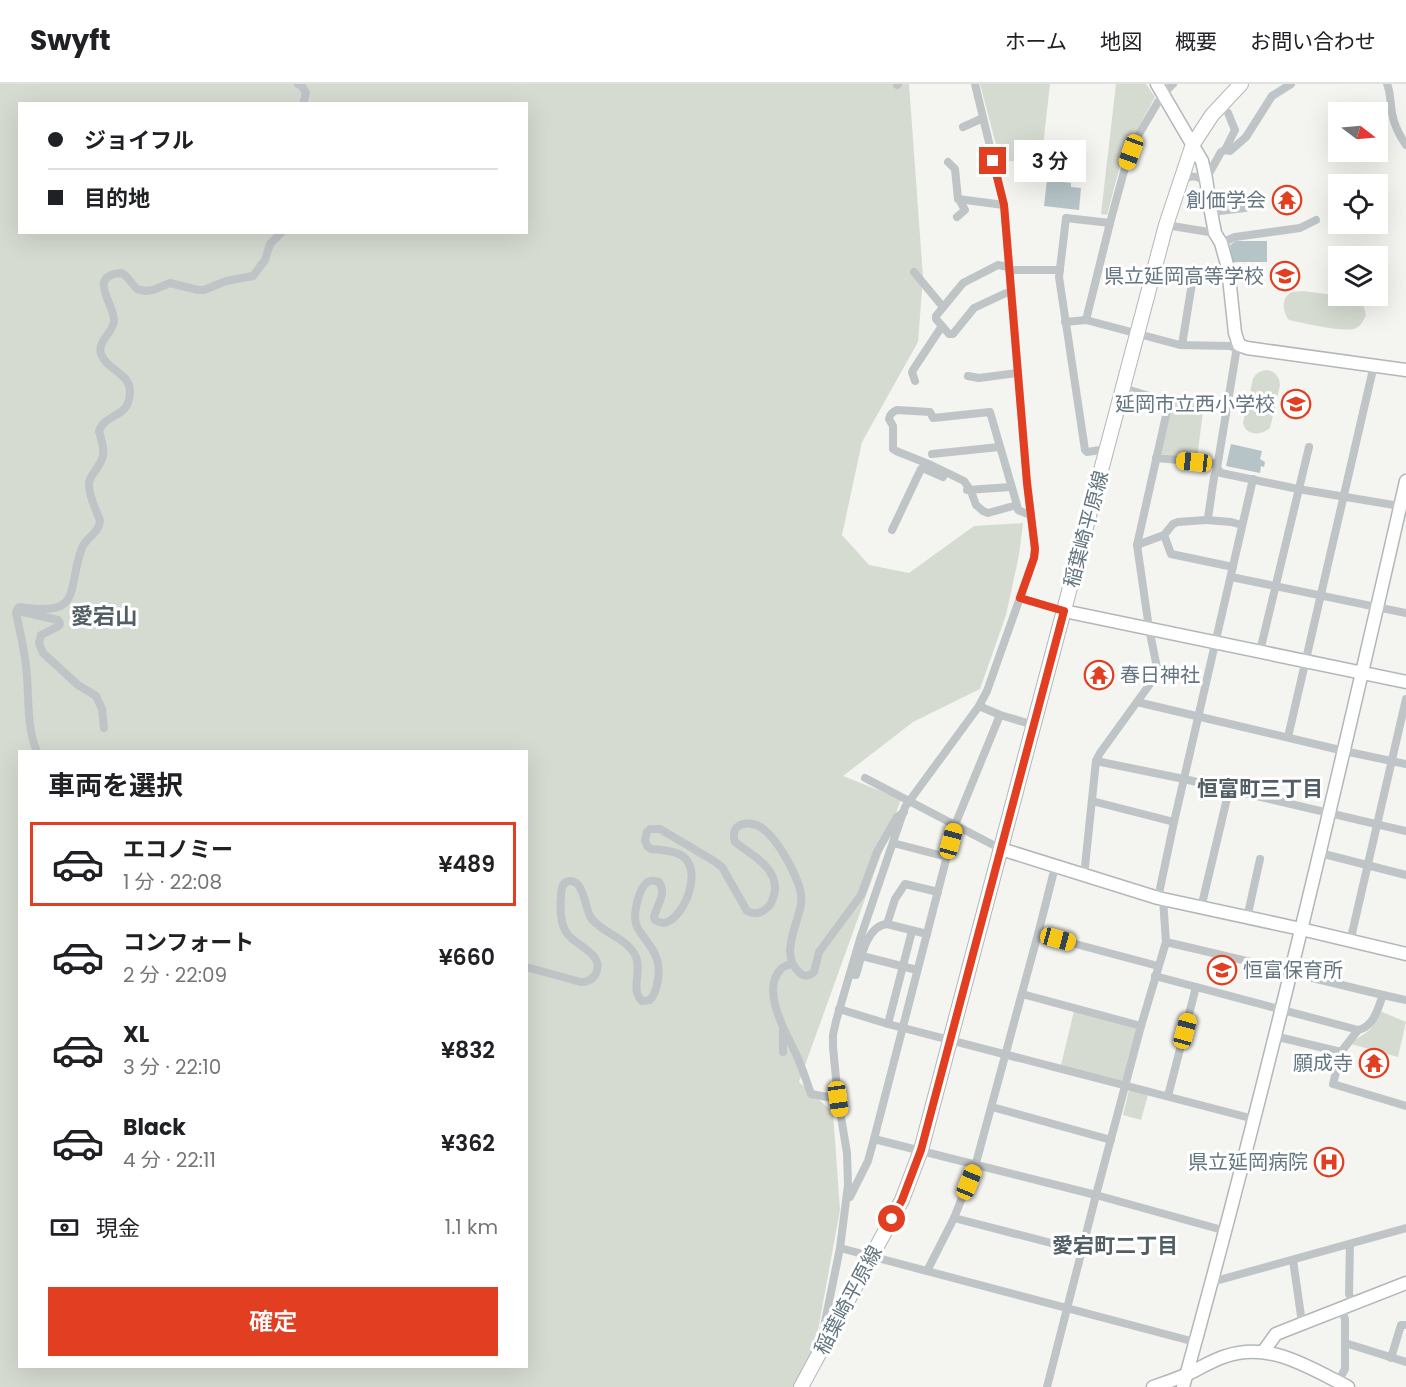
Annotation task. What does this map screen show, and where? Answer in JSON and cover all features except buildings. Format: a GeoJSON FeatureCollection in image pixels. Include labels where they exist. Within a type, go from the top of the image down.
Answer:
{"type":"FeatureCollection","features":[{"type":"Feature","properties":{"kind":"main road","name":"稲葉崎平原線"},"geometry":{"type":"LineString","coordinates":[[801,1387],[902,1200],[921,1150],[1166,225],[1193,144],[1212,116],[1241,84]]}},
{"type":"Feature","properties":{"kind":"street"},"geometry":{"type":"LineString","coordinates":[[298,84],[306,93],[304,102]]}},
{"type":"Feature","properties":{"kind":"street"},"geometry":{"type":"LineString","coordinates":[[819,1353],[840,1248],[848,1185],[847,1153],[838,1099],[833,1035],[839,1009],[860,939],[904,812],[909,801],[979,706],[987,691],[1034,558],[1004,205],[975,84]]}},
{"type":"Feature","properties":{"kind":"street"},"geometry":{"type":"LineString","coordinates":[[1086,320],[1126,164],[1162,92],[1173,84]]}},
{"type":"Feature","properties":{"kind":"street"},"geometry":{"type":"LineString","coordinates":[[1207,182],[1221,152],[1230,151],[1245,137],[1272,96],[1291,84]]}},
{"type":"Feature","properties":{"kind":"street"},"geometry":{"type":"LineString","coordinates":[[1387,84],[1396,130],[1406,145]]}},
{"type":"Feature","properties":{"kind":"street"},"geometry":{"type":"LineString","coordinates":[[1162,92],[1202,161],[1210,212],[1226,258],[1238,347],[1206,520]]}},
{"type":"Feature","properties":{"kind":"street"},"geometry":{"type":"LineString","coordinates":[[1226,150],[1235,130],[1228,113]]}},
{"type":"Feature","properties":{"kind":"street"},"geometry":{"type":"LineString","coordinates":[[963,127],[983,118]]}},
{"type":"Feature","properties":{"kind":"street"},"geometry":{"type":"LineString","coordinates":[[948,162],[956,169],[958,198],[965,210],[957,217]]}},
{"type":"Feature","properties":{"kind":"street"},"geometry":{"type":"LineString","coordinates":[[1178,189],[1183,180],[1192,176],[1207,182]]}},
{"type":"Feature","properties":{"kind":"street"},"geometry":{"type":"LineString","coordinates":[[959,199],[1004,205]]}},
{"type":"Feature","properties":{"kind":"street"},"geometry":{"type":"LineString","coordinates":[[1210,212],[1245,208]]}},
{"type":"Feature","properties":{"kind":"street"},"geometry":{"type":"LineString","coordinates":[[1107,449],[1088,452],[1085,450],[1059,277],[1066,218],[1110,224]]}},
{"type":"Feature","properties":{"kind":"street"},"geometry":{"type":"LineString","coordinates":[[1166,225],[1218,238],[1300,228],[1316,220]]}},
{"type":"Feature","properties":{"kind":"street"},"geometry":{"type":"LineString","coordinates":[[17,610],[20,607],[54,609],[68,600],[74,586],[82,548],[100,526],[89,484],[104,456],[99,430],[101,424],[126,408],[131,391],[124,377],[108,365],[101,354],[101,346],[114,320],[112,309],[103,290],[107,278],[121,273],[137,289],[145,291],[170,283],[198,290],[210,288],[226,281],[253,276],[265,260],[270,244],[280,234]]}},
{"type":"Feature","properties":{"kind":"street"},"geometry":{"type":"LineString","coordinates":[[1011,293],[974,308],[953,334],[949,334],[936,319],[936,316],[963,283],[998,265],[1009,269],[1060,270]]}},
{"type":"Feature","properties":{"kind":"street"},"geometry":{"type":"LineString","coordinates":[[914,272],[943,307]]}},
{"type":"Feature","properties":{"kind":"street"},"geometry":{"type":"LineString","coordinates":[[1182,345],[1193,277],[1229,281]]}},
{"type":"Feature","properties":{"kind":"street"},"geometry":{"type":"LineString","coordinates":[[1065,322],[1086,320],[1182,345],[1231,346],[1406,370]]}},
{"type":"Feature","properties":{"kind":"street"},"geometry":{"type":"LineString","coordinates":[[915,381],[913,370],[942,326]]}},
{"type":"Feature","properties":{"kind":"street"},"geometry":{"type":"LineString","coordinates":[[1288,737],[1374,365]]}},
{"type":"Feature","properties":{"kind":"street"},"geometry":{"type":"LineString","coordinates":[[968,376],[980,378],[1017,373]]}},
{"type":"Feature","properties":{"kind":"street"},"geometry":{"type":"LineString","coordinates":[[1084,876],[1096,761],[1155,677],[1157,668],[1137,545],[1169,402],[1123,388]]}},
{"type":"Feature","properties":{"kind":"street"},"geometry":{"type":"LineString","coordinates":[[1017,505],[988,513],[983,511],[976,505],[964,481],[893,449],[893,426],[889,419],[892,412],[897,410],[930,412],[933,418],[990,412],[999,447],[1017,505],[1018,510],[1030,515]]}},
{"type":"Feature","properties":{"kind":"street"},"geometry":{"type":"LineString","coordinates":[[932,454],[999,447]]}},
{"type":"Feature","properties":{"kind":"street"},"geometry":{"type":"LineString","coordinates":[[1260,651],[1309,447]]}},
{"type":"Feature","properties":{"kind":"street"},"geometry":{"type":"LineString","coordinates":[[1156,458],[1214,464],[1221,473],[1403,507]]}},
{"type":"Feature","properties":{"kind":"street"},"geometry":{"type":"LineString","coordinates":[[892,530],[921,469],[971,491],[1011,487]]}},
{"type":"Feature","properties":{"kind":"street"},"geometry":{"type":"LineString","coordinates":[[1047,1387],[1141,1026],[1166,942],[1160,899],[1174,822],[1253,479]]}},
{"type":"Feature","properties":{"kind":"street"},"geometry":{"type":"LineString","coordinates":[[1183,1387],[1226,1231],[1291,972],[1377,607],[1403,507],[1406,481]]}},
{"type":"Feature","properties":{"kind":"street"},"geometry":{"type":"LineString","coordinates":[[1137,545],[1164,535],[1173,524],[1178,522],[1206,520],[1242,525]]}},
{"type":"Feature","properties":{"kind":"street"},"geometry":{"type":"LineString","coordinates":[[1164,535],[1171,554],[1233,567]]}},
{"type":"Feature","properties":{"kind":"street"},"geometry":{"type":"LineString","coordinates":[[1231,577],[1406,613]]}},
{"type":"Feature","properties":{"kind":"street"},"geometry":{"type":"LineString","coordinates":[[1020,598],[1064,611],[1406,682]]}},
{"type":"Feature","properties":{"kind":"street"},"geometry":{"type":"LineString","coordinates":[[17,610],[58,620],[59,626],[41,635],[39,647],[78,685],[96,696],[102,709],[104,728]]}},
{"type":"Feature","properties":{"kind":"street"},"geometry":{"type":"LineString","coordinates":[[17,610],[27,675],[29,717],[36,750]]}},
{"type":"Feature","properties":{"kind":"street"},"geometry":{"type":"LineString","coordinates":[[1350,942],[1406,699]]}},
{"type":"Feature","properties":{"kind":"street"},"geometry":{"type":"LineString","coordinates":[[1137,702],[1406,764]]}},
{"type":"Feature","properties":{"kind":"street"},"geometry":{"type":"LineString","coordinates":[[979,706],[1034,725]]}},
{"type":"Feature","properties":{"kind":"street"},"geometry":{"type":"LineString","coordinates":[[846,1206],[868,1161],[955,825],[1000,715]]}},
{"type":"Feature","properties":{"kind":"street"},"geometry":{"type":"LineString","coordinates":[[1096,761],[1184,779],[1406,831]]}},
{"type":"Feature","properties":{"kind":"street"},"geometry":{"type":"LineString","coordinates":[[865,778],[1001,849],[1055,867],[1160,899],[1406,954]]}},
{"type":"Feature","properties":{"kind":"street"},"geometry":{"type":"LineString","coordinates":[[1201,908],[1229,790]]}},
{"type":"Feature","properties":{"kind":"street"},"geometry":{"type":"LineString","coordinates":[[1092,801],[1174,822]]}},
{"type":"Feature","properties":{"kind":"street"},"geometry":{"type":"LineString","coordinates":[[528,968],[581,982],[590,980],[595,975],[597,967],[594,955],[566,933],[561,918],[562,886],[570,881],[574,882],[582,891],[592,919],[624,943],[635,955],[638,962],[638,997],[642,1001],[650,1000],[654,994],[660,971],[655,952],[636,925],[635,911],[641,892],[650,881],[660,882],[663,891],[654,916],[655,920],[661,923],[666,922],[673,919],[686,900],[692,875],[688,862],[678,854],[651,849],[647,846],[645,840],[647,832],[651,829],[665,831],[714,861],[722,867],[747,912],[758,914],[771,904],[775,887],[769,870],[735,842],[734,832],[737,827],[749,824],[762,828],[780,849],[789,862],[800,887],[802,897],[790,944],[790,956],[792,964],[802,975],[810,975],[814,972],[819,952],[861,895],[877,852],[897,817],[904,812]]}},
{"type":"Feature","properties":{"kind":"street"},"geometry":{"type":"LineString","coordinates":[[893,843],[947,857]]}},
{"type":"Feature","properties":{"kind":"street"},"geometry":{"type":"LineString","coordinates":[[1320,853],[1406,875]]}},
{"type":"Feature","properties":{"kind":"street"},"geometry":{"type":"LineString","coordinates":[[1247,918],[1260,859]]}},
{"type":"Feature","properties":{"kind":"street"},"geometry":{"type":"LineString","coordinates":[[927,1271],[954,1218],[976,1163],[1055,867]]}},
{"type":"Feature","properties":{"kind":"street"},"geometry":{"type":"LineString","coordinates":[[887,924],[895,899],[905,884],[938,892]]}},
{"type":"Feature","properties":{"kind":"street"},"geometry":{"type":"LineString","coordinates":[[850,974],[856,975],[869,937],[879,926],[887,924],[927,934]]}},
{"type":"Feature","properties":{"kind":"street"},"geometry":{"type":"LineString","coordinates":[[888,1024],[912,931]]}},
{"type":"Feature","properties":{"kind":"street"},"geometry":{"type":"LineString","coordinates":[[1038,934],[1158,966]]}},
{"type":"Feature","properties":{"kind":"street"},"geometry":{"type":"LineString","coordinates":[[1166,942],[1406,1000]]}},
{"type":"Feature","properties":{"kind":"street"},"geometry":{"type":"LineString","coordinates":[[862,956],[917,970]]}},
{"type":"Feature","properties":{"kind":"street"},"geometry":{"type":"LineString","coordinates":[[792,964],[780,970],[777,975],[773,988],[775,1007],[811,1094],[838,1099]]}},
{"type":"Feature","properties":{"kind":"street"},"geometry":{"type":"LineString","coordinates":[[1155,976],[1358,1030],[1364,1029],[1373,1019],[1383,995]]}},
{"type":"Feature","properties":{"kind":"street"},"geometry":{"type":"LineString","coordinates":[[1168,1096],[1196,987]]}},
{"type":"Feature","properties":{"kind":"street"},"geometry":{"type":"LineString","coordinates":[[1022,994],[1141,1026]]}},
{"type":"Feature","properties":{"kind":"street"},"geometry":{"type":"LineString","coordinates":[[839,1009],[888,1024],[1254,1119]]}},
{"type":"Feature","properties":{"kind":"street"},"geometry":{"type":"LineString","coordinates":[[783,1025],[783,1052]]}},
{"type":"Feature","properties":{"kind":"street"},"geometry":{"type":"LineString","coordinates":[[1358,1030],[1341,1052],[1333,1084],[1406,1106]]}},
{"type":"Feature","properties":{"kind":"street"},"geometry":{"type":"LineString","coordinates":[[1275,1036],[1341,1052]]}},
{"type":"Feature","properties":{"kind":"street"},"geometry":{"type":"LineString","coordinates":[[992,1107],[1111,1140]]}},
{"type":"Feature","properties":{"kind":"street"},"geometry":{"type":"LineString","coordinates":[[874,1138],[976,1163],[1226,1231]]}},
{"type":"Feature","properties":{"kind":"street"},"geometry":{"type":"LineString","coordinates":[[954,1218],[1082,1251]]}},
{"type":"Feature","properties":{"kind":"street"},"geometry":{"type":"LineString","coordinates":[[1212,1282],[1406,1228]]}},
{"type":"Feature","properties":{"kind":"street"},"geometry":{"type":"LineString","coordinates":[[1350,1244],[1349,1294],[1353,1303]]}},
{"type":"Feature","properties":{"kind":"street"},"geometry":{"type":"LineString","coordinates":[[840,1248],[1195,1342]]}},
{"type":"Feature","properties":{"kind":"street"},"geometry":{"type":"LineString","coordinates":[[1293,1260],[1302,1323]]}},
{"type":"Feature","properties":{"kind":"street"},"geometry":{"type":"LineString","coordinates":[[1263,1352],[1276,1334],[1406,1283]]}},
{"type":"Feature","properties":{"kind":"street"},"geometry":{"type":"LineString","coordinates":[[1153,1387],[1226,1355],[1246,1352],[1263,1352],[1287,1357],[1343,1384],[1345,1319],[1341,1308]]}},
{"type":"Feature","properties":{"kind":"street"},"geometry":{"type":"LineString","coordinates":[[1391,1358],[1401,1325],[1406,1325]]}},
{"type":"Feature","properties":{"kind":"street"},"geometry":{"type":"LineString","coordinates":[[1345,1343],[1406,1362]]}},
{"type":"Feature","properties":{"kind":"shaded area"},"geometry":{"type":"Polygon","coordinates":[[[0,84],[909,84],[923,277],[918,342],[862,442],[842,535],[869,565],[909,573],[974,526],[1023,523],[1019,555],[1006,615],[980,689],[913,722],[843,776],[901,799],[799,1082],[833,1112],[840,1210],[814,1352],[794,1387],[0,1387],[0,84]]]}},
{"type":"Feature","properties":{"kind":"shaded area"},"geometry":{"type":"Polygon","coordinates":[[[980,84],[1050,84],[1041,164],[1000,160],[980,84]]]}},
{"type":"Feature","properties":{"kind":"shaded area"},"geometry":{"type":"Polygon","coordinates":[[[1116,84],[1146,84],[1155,97],[1123,155],[1107,215],[1101,214],[1116,84]]]}},
{"type":"Feature","properties":{"kind":"shaded area"},"geometry":{"type":"Polygon","coordinates":[[[1047,180],[1071,183],[1071,187],[1081,188],[1079,210],[1044,206],[1047,180]]]}},
{"type":"Feature","properties":{"kind":"shaded area"},"geometry":{"type":"Polygon","coordinates":[[[1236,241],[1267,241],[1267,262],[1232,262],[1230,245],[1236,241]]]}},
{"type":"Feature","properties":{"kind":"shaded area"},"geometry":{"type":"Polygon","coordinates":[[[1292,292],[1328,294],[1328,306],[1364,306],[1366,315],[1362,324],[1348,330],[1289,320],[1285,313],[1284,301],[1292,292]]]}},
{"type":"Feature","properties":{"kind":"shaded area"},"geometry":{"type":"Polygon","coordinates":[[[1266,370],[1276,374],[1280,385],[1270,428],[1254,433],[1247,430],[1243,423],[1253,379],[1255,375],[1266,370]]]}},
{"type":"Feature","properties":{"kind":"shaded area"},"geometry":{"type":"Polygon","coordinates":[[[1173,399],[1204,403],[1197,459],[1161,454],[1173,399]]]}},
{"type":"Feature","properties":{"kind":"shaded area"},"geometry":{"type":"Polygon","coordinates":[[[1231,444],[1262,451],[1260,459],[1265,462],[1264,467],[1261,466],[1260,473],[1226,466],[1231,444]]]}},
{"type":"Feature","properties":{"kind":"shaded area"},"geometry":{"type":"Polygon","coordinates":[[[1074,1011],[1136,1028],[1122,1081],[1061,1065],[1074,1011]]]}},
{"type":"Feature","properties":{"kind":"shaded area"},"geometry":{"type":"Polygon","coordinates":[[[1380,1011],[1406,1022],[1398,1057],[1351,1044],[1372,1028],[1380,1011]]]}},
{"type":"Feature","properties":{"kind":"shaded area"},"geometry":{"type":"Polygon","coordinates":[[[1129,1090],[1148,1095],[1141,1120],[1123,1115],[1129,1090]]]}},
{"type":"Feature","properties":{"kind":"place","name":"創価学会"},"geometry":{"type":"Point","coordinates":[1287,200]}},
{"type":"Feature","properties":{"kind":"place","name":"県立延岡高等学校"},"geometry":{"type":"Point","coordinates":[1285,276]}},
{"type":"Feature","properties":{"kind":"place","name":"延岡市立西小学校"},"geometry":{"type":"Point","coordinates":[1296,404]}},
{"type":"Feature","properties":{"kind":"place","name":"春日神社"},"geometry":{"type":"Point","coordinates":[1099,675]}},
{"type":"Feature","properties":{"kind":"place","name":"恒富保育所"},"geometry":{"type":"Point","coordinates":[1222,970]}},
{"type":"Feature","properties":{"kind":"place","name":"願成寺"},"geometry":{"type":"Point","coordinates":[1374,1063]}},
{"type":"Feature","properties":{"kind":"place","name":"県立延岡病院"},"geometry":{"type":"Point","coordinates":[1329,1162]}},
{"type":"Feature","properties":{"kind":"district","name":"愛宕山"},"geometry":{"type":"Point","coordinates":[104,616]}},
{"type":"Feature","properties":{"kind":"district","name":"恒富町三丁目"},"geometry":{"type":"Point","coordinates":[1260,789]}},
{"type":"Feature","properties":{"kind":"district","name":"愛宕町二丁目"},"geometry":{"type":"Point","coordinates":[1115,1246]}},
{"type":"Feature","properties":{"kind":"route"},"geometry":{"type":"LineString","coordinates":[[892,1219],[902,1200],[921,1150],[1064,611],[1020,598],[1035,549],[1008,267],[1007,230],[1004,205],[993,161]]}}]}
